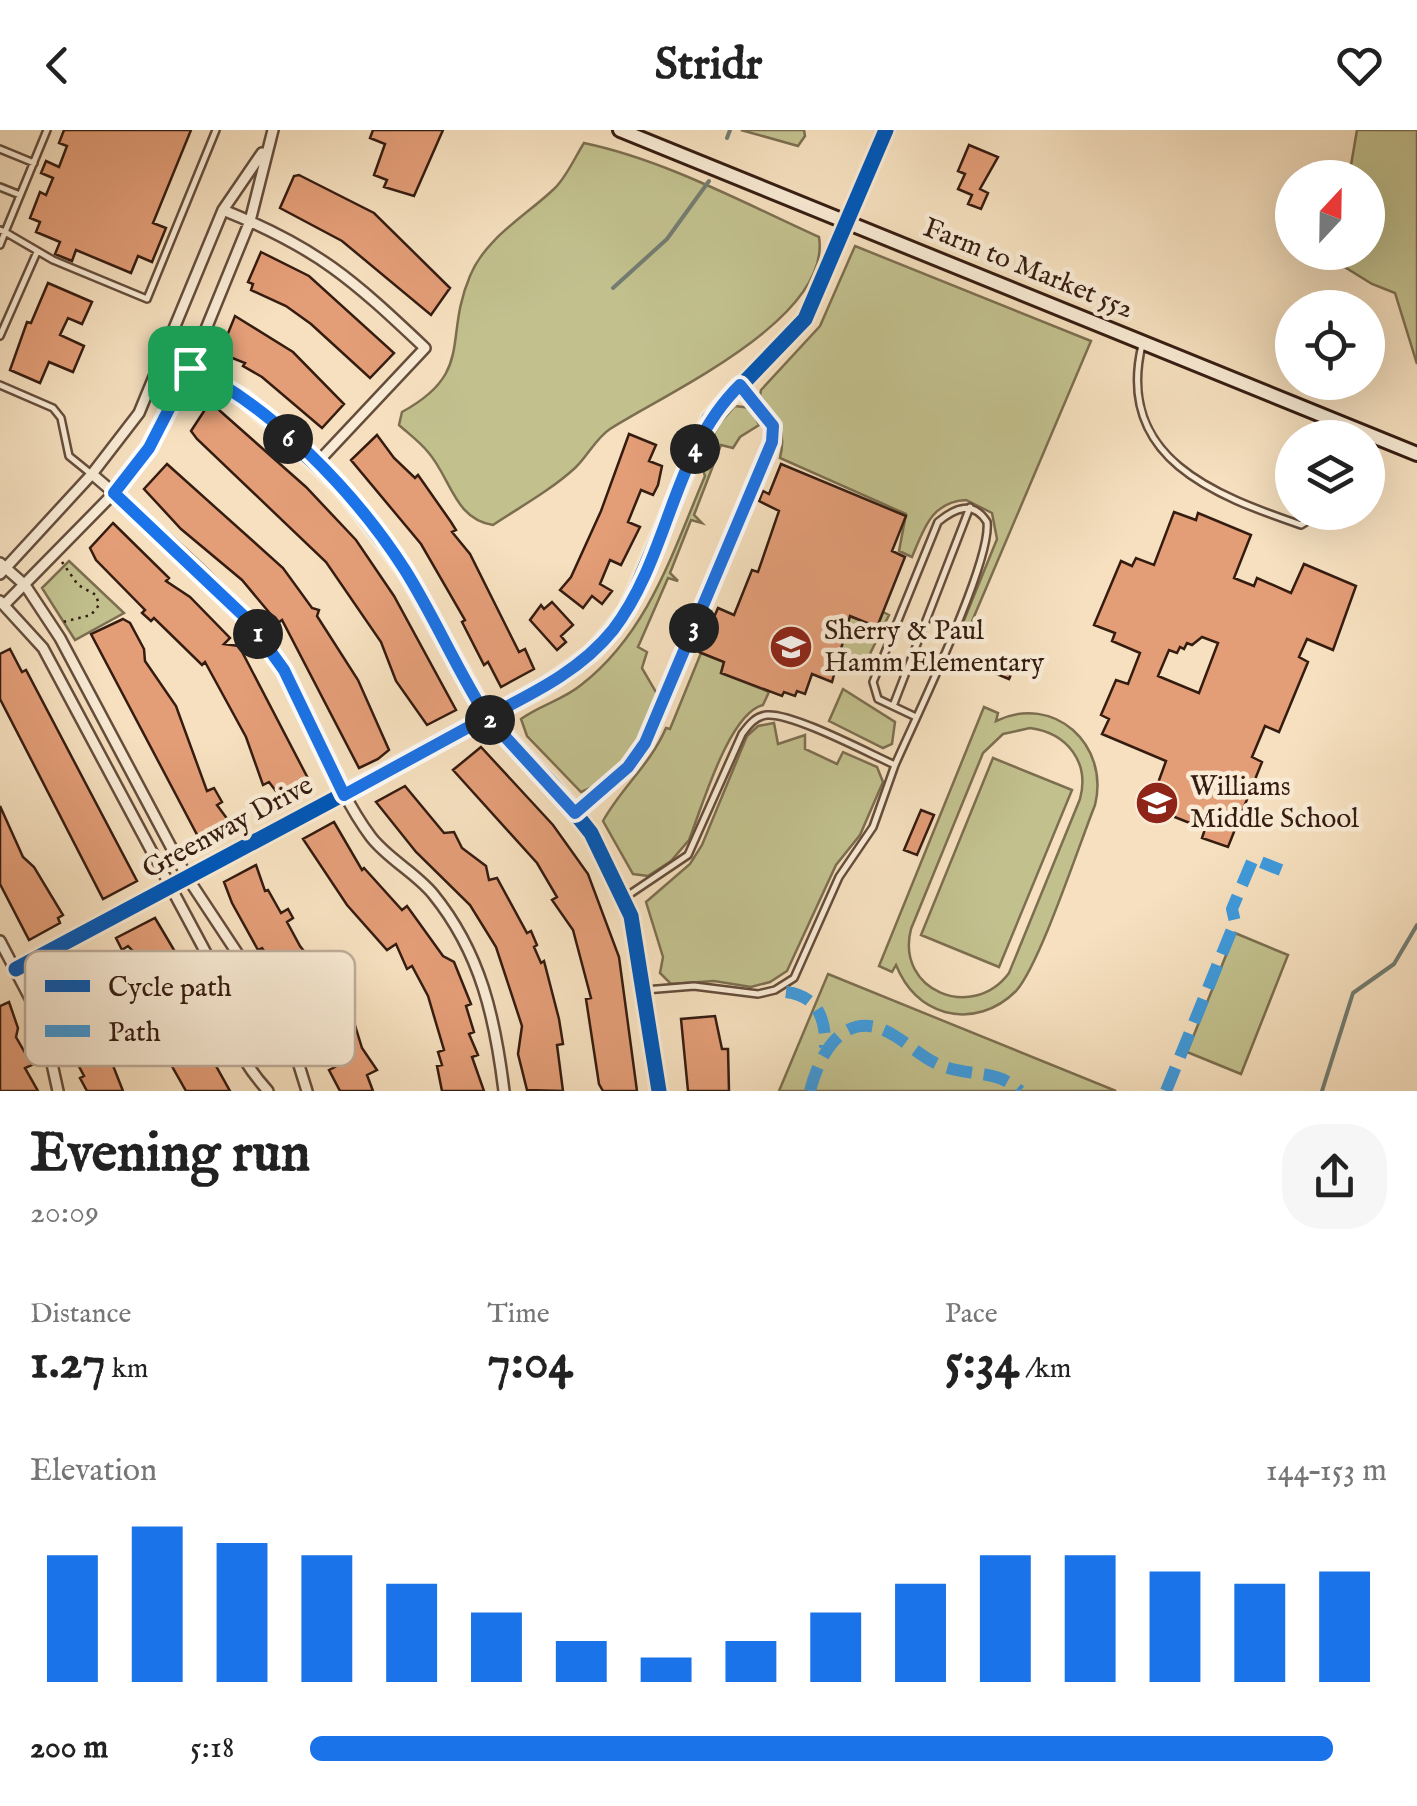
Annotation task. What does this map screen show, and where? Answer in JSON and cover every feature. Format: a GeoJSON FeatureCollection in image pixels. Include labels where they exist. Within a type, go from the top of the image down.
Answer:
{"type":"FeatureCollection","features":[{"type":"Feature","properties":{"kind":"main road","name":"Farm to Market 552"},"geometry":{"type":"LineString","coordinates":[[620,130],[1325,420]]}},
{"type":"Feature","properties":{"kind":"main road","name":"Farm to Market 552"},"geometry":{"type":"LineString","coordinates":[[1385,443],[1417,454]]}},
{"type":"Feature","properties":{"kind":"street"},"geometry":{"type":"LineString","coordinates":[[205,951],[43,648],[2,603],[25,585],[114,493],[149,448],[190,368],[250,221],[273,130]]}},
{"type":"Feature","properties":{"kind":"street","name":"Greenway Drive"},"geometry":{"type":"LineString","coordinates":[[51,951],[569,672],[611,632],[633,599],[703,430],[740,385],[805,319],[886,130]]}},
{"type":"Feature","properties":{"kind":"street"},"geometry":{"type":"LineString","coordinates":[[236,951],[187,876],[60,638],[25,585],[2,568],[92,474],[139,413],[223,210],[266,147]]}},
{"type":"Feature","properties":{"kind":"street"},"geometry":{"type":"LineString","coordinates":[[223,210],[324,258],[425,348],[316,464]]}},
{"type":"Feature","properties":{"kind":"street"},"geometry":{"type":"LineString","coordinates":[[164,358],[244,398],[316,464],[376,528],[406,572],[487,717],[575,813],[610,865],[632,916],[659,1091]]}},
{"type":"Feature","properties":{"kind":"street"},"geometry":{"type":"LineString","coordinates":[[92,474],[248,620],[284,670],[344,795],[373,840],[432,892],[471,949],[494,1017],[504,1091]]}},
{"type":"Feature","properties":{"kind":"street"},"geometry":{"type":"LineString","coordinates":[[98,752],[116,744]]}},
{"type":"Feature","properties":{"kind":"street"},"geometry":{"type":"LineString","coordinates":[[0,940],[25,988]]}},
{"type":"Feature","properties":{"kind":"street","name":"Greenway Drive"},"geometry":{"type":"LineString","coordinates":[[16,970],[25,965]]}},
{"type":"Feature","properties":{"kind":"street"},"geometry":{"type":"LineString","coordinates":[[52,1066],[58,1091]]}},
{"type":"Feature","properties":{"kind":"street"},"geometry":{"type":"LineString","coordinates":[[245,1066],[268,1091]]}},
{"type":"Feature","properties":{"kind":"street"},"geometry":{"type":"LineString","coordinates":[[299,1066],[306,1091]]}},
{"type":"Feature","properties":{"kind":"lane"},"geometry":{"type":"LineString","coordinates":[[3,231],[37,251],[147,299],[216,130]]}},
{"type":"Feature","properties":{"kind":"lane"},"geometry":{"type":"LineString","coordinates":[[0,245],[45,131]]}},
{"type":"Feature","properties":{"kind":"lane"},"geometry":{"type":"LineString","coordinates":[[0,149],[34,163]]}},
{"type":"Feature","properties":{"kind":"lane"},"geometry":{"type":"LineString","coordinates":[[0,187],[20,196]]}},
{"type":"Feature","properties":{"kind":"lane"},"geometry":{"type":"LineString","coordinates":[[0,336],[37,251]]}},
{"type":"Feature","properties":{"kind":"lane"},"geometry":{"type":"LineString","coordinates":[[1142,342],[1136,385],[1141,414],[1186,476],[1275,514]]}},
{"type":"Feature","properties":{"kind":"lane"},"geometry":{"type":"LineString","coordinates":[[0,385],[53,408],[60,418],[68,456],[92,474]]}},
{"type":"Feature","properties":{"kind":"lane"},"geometry":{"type":"LineString","coordinates":[[575,813],[628,767],[645,743],[772,442],[773,426],[740,385]]}},
{"type":"Feature","properties":{"kind":"lane"},"geometry":{"type":"LineString","coordinates":[[893,706],[970,507]]}},
{"type":"Feature","properties":{"kind":"lane"},"geometry":{"type":"LineString","coordinates":[[646,990],[694,986],[758,994],[794,978],[839,877],[874,827],[980,564],[988,531],[980,511],[970,507],[953,510],[938,522],[873,682],[878,699],[916,717]]}},
{"type":"Feature","properties":{"kind":"lane"},"geometry":{"type":"LineString","coordinates":[[622,900],[688,855],[742,734],[754,720],[768,715],[814,729],[896,765]]}},
{"type":"Feature","properties":{"kind":"path"},"geometry":{"type":"LineString","coordinates":[[62,561],[78,586],[93,593],[99,604],[91,615],[62,622]]}},
{"type":"Feature","properties":{"kind":"shaded area"},"geometry":{"type":"Polygon","coordinates":[[[741,130],[804,130],[805,136],[798,146],[741,130]]]}},
{"type":"Feature","properties":{"kind":"shaded area"},"geometry":{"type":"Polygon","coordinates":[[[1357,130],[1417,130],[1417,364],[1395,293],[1349,270],[1385,270],[1385,160],[1352,160],[1357,130]]]}},
{"type":"Feature","properties":{"kind":"shaded area"},"geometry":{"type":"Polygon","coordinates":[[[584,143],[674,171],[819,237],[816,267],[800,297],[773,324],[704,374],[610,429],[566,476],[493,525],[480,521],[461,506],[436,462],[399,425],[402,412],[440,383],[448,368],[462,298],[477,262],[496,238],[559,183],[584,143]]]}},
{"type":"Feature","properties":{"kind":"shaded area"},"geometry":{"type":"Polygon","coordinates":[[[855,246],[1091,341],[967,633],[960,630],[997,539],[992,513],[966,500],[944,506],[930,519],[912,557],[899,551],[906,514],[780,458],[779,425],[760,396],[761,390],[820,326],[855,246]]]}},
{"type":"Feature","properties":{"kind":"shaded area"},"geometry":{"type":"Polygon","coordinates":[[[735,406],[751,408],[759,425],[740,437],[733,448],[721,445],[694,515],[702,523],[691,520],[670,573],[678,581],[668,578],[638,647],[647,652],[642,668],[657,694],[652,709],[639,739],[621,765],[581,792],[527,736],[521,719],[581,685],[625,641],[670,561],[705,476],[701,464],[718,425],[735,406]]]}},
{"type":"Feature","properties":{"kind":"shaded area"},"geometry":{"type":"Polygon","coordinates":[[[69,561],[124,613],[75,640],[42,588],[69,561]]]}},
{"type":"Feature","properties":{"kind":"shaded area"},"geometry":{"type":"Polygon","coordinates":[[[883,612],[889,615],[866,662],[837,650],[850,616],[877,627],[883,612]]]}},
{"type":"Feature","properties":{"kind":"shaded area"},"geometry":{"type":"Polygon","coordinates":[[[701,653],[724,662],[721,673],[769,692],[763,705],[739,725],[728,743],[689,840],[671,861],[648,876],[633,874],[603,821],[666,728],[670,729],[701,653]]]}},
{"type":"Feature","properties":{"kind":"shaded area"},"geometry":{"type":"Polygon","coordinates":[[[843,689],[895,722],[892,744],[883,748],[829,721],[843,689]]]}},
{"type":"Feature","properties":{"kind":"shaded area"},"geometry":{"type":"Polygon","coordinates":[[[984,707],[998,713],[996,721],[1018,714],[1038,714],[1057,719],[1073,730],[1094,763],[1095,805],[1047,931],[1016,991],[983,1011],[955,1014],[921,1000],[896,965],[892,972],[879,966],[984,707]],[[1030,728],[1003,734],[983,753],[911,929],[909,951],[914,969],[940,993],[976,996],[994,988],[1009,973],[1080,799],[1082,773],[1073,752],[1043,731],[1030,728]]]}},
{"type":"Feature","properties":{"kind":"shaded area"},"geometry":{"type":"Polygon","coordinates":[[[774,723],[778,744],[805,735],[805,749],[837,764],[843,752],[877,767],[883,782],[860,835],[836,865],[787,971],[770,982],[751,987],[714,981],[671,984],[660,973],[663,957],[646,902],[690,864],[702,845],[747,736],[758,726],[774,723]]]}},
{"type":"Feature","properties":{"kind":"shaded area"},"geometry":{"type":"Polygon","coordinates":[[[993,758],[1072,790],[999,967],[921,935],[993,758]]]}},
{"type":"Feature","properties":{"kind":"shaded area"},"geometry":{"type":"Polygon","coordinates":[[[1235,933],[1288,955],[1241,1074],[1187,1052],[1235,933]]]}},
{"type":"Feature","properties":{"kind":"shaded area"},"geometry":{"type":"Polygon","coordinates":[[[828,974],[1116,1091],[779,1091],[828,974]]]}},
{"type":"Feature","properties":{"kind":"building"},"geometry":{"type":"Polygon","coordinates":[[[64,130],[191,130],[153,223],[166,228],[152,262],[138,256],[131,273],[76,250],[72,261],[55,254],[60,242],[36,232],[40,222],[30,218],[40,192],[46,195],[53,178],[41,173],[46,161],[59,167],[67,146],[59,143],[64,130]]]}},
{"type":"Feature","properties":{"kind":"building"},"geometry":{"type":"Polygon","coordinates":[[[373,130],[443,130],[414,196],[384,187],[387,180],[374,175],[385,144],[370,138],[373,130]]]}},
{"type":"Feature","properties":{"kind":"building"},"geometry":{"type":"Polygon","coordinates":[[[969,145],[998,157],[980,189],[988,193],[981,209],[968,204],[972,195],[958,189],[965,174],[958,171],[969,145]]]}},
{"type":"Feature","properties":{"kind":"building"},"geometry":{"type":"Polygon","coordinates":[[[299,175],[374,213],[450,288],[431,315],[342,241],[280,208],[294,176],[299,175]]]}},
{"type":"Feature","properties":{"kind":"building"},"geometry":{"type":"Polygon","coordinates":[[[261,252],[309,276],[394,353],[370,378],[311,324],[286,306],[251,290],[253,284],[248,282],[261,252]]]}},
{"type":"Feature","properties":{"kind":"building"},"geometry":{"type":"Polygon","coordinates":[[[48,283],[92,302],[82,324],[68,318],[60,335],[84,346],[73,372],[49,362],[40,383],[10,370],[27,322],[31,323],[48,283]]]}},
{"type":"Feature","properties":{"kind":"building"},"geometry":{"type":"Polygon","coordinates":[[[235,316],[293,352],[344,404],[322,428],[262,377],[243,366],[245,363],[220,353],[235,316]]]}},
{"type":"Feature","properties":{"kind":"building"},"geometry":{"type":"Polygon","coordinates":[[[210,402],[306,487],[356,540],[394,596],[456,710],[427,725],[396,681],[381,642],[326,562],[197,439],[191,431],[210,402]]]}},
{"type":"Feature","properties":{"kind":"building"},"geometry":{"type":"Polygon","coordinates":[[[629,434],[656,445],[649,461],[662,466],[658,485],[653,495],[641,490],[628,522],[640,527],[621,565],[610,560],[600,584],[612,591],[602,604],[592,596],[583,608],[560,590],[571,577],[601,511],[629,434]]]}},
{"type":"Feature","properties":{"kind":"building"},"geometry":{"type":"Polygon","coordinates":[[[377,435],[394,458],[415,478],[418,475],[451,522],[456,530],[452,532],[470,554],[519,652],[525,649],[534,669],[501,687],[488,662],[484,665],[462,622],[465,620],[421,544],[351,460],[377,435]]]}},
{"type":"Feature","properties":{"kind":"building"},"geometry":{"type":"Polygon","coordinates":[[[167,464],[283,568],[312,608],[319,610],[317,616],[358,680],[389,750],[378,759],[359,768],[282,620],[278,623],[242,580],[181,529],[144,489],[167,464]]]}},
{"type":"Feature","properties":{"kind":"building","name":"Sherry & Paul Hamm Elementary"},"geometry":{"type":"Polygon","coordinates":[[[781,464],[906,516],[892,551],[905,557],[877,627],[850,616],[832,682],[812,674],[805,694],[797,691],[795,696],[784,692],[782,696],[721,673],[724,662],[699,652],[718,608],[734,615],[752,570],[758,572],[779,511],[759,501],[763,491],[769,494],[781,464]]]}},
{"type":"Feature","properties":{"kind":"building"},"geometry":{"type":"Polygon","coordinates":[[[1174,512],[1196,520],[1198,513],[1251,535],[1234,578],[1254,586],[1257,578],[1291,593],[1304,564],[1356,586],[1333,650],[1307,639],[1299,657],[1308,662],[1279,732],[1265,726],[1252,757],[1262,762],[1228,847],[1202,838],[1205,829],[1162,812],[1168,797],[1162,795],[1165,786],[1158,783],[1166,761],[1102,734],[1109,719],[1101,715],[1116,680],[1128,684],[1140,653],[1112,641],[1115,633],[1094,625],[1121,561],[1132,566],[1136,558],[1154,565],[1174,512]],[[1202,637],[1192,645],[1187,643],[1184,649],[1180,647],[1177,653],[1169,650],[1158,676],[1199,693],[1218,643],[1202,637]]]}},
{"type":"Feature","properties":{"kind":"building"},"geometry":{"type":"Polygon","coordinates":[[[113,523],[169,578],[166,581],[190,597],[230,638],[224,644],[239,646],[313,788],[285,803],[269,782],[263,785],[246,737],[205,662],[202,665],[154,618],[151,621],[142,613],[145,610],[96,560],[90,548],[113,523]]]}},
{"type":"Feature","properties":{"kind":"building"},"geometry":{"type":"Polygon","coordinates":[[[552,602],[573,625],[561,636],[566,642],[557,650],[530,620],[541,605],[544,609],[552,602]]]}},
{"type":"Feature","properties":{"kind":"building"},"geometry":{"type":"Polygon","coordinates":[[[123,619],[130,623],[144,649],[145,661],[176,706],[207,791],[214,788],[222,802],[217,805],[234,828],[203,846],[91,634],[123,619]]]}},
{"type":"Feature","properties":{"kind":"building"},"geometry":{"type":"Polygon","coordinates":[[[10,649],[22,672],[26,670],[137,881],[103,899],[0,699],[0,654],[10,649]]]}},
{"type":"Feature","properties":{"kind":"building"},"geometry":{"type":"Polygon","coordinates":[[[997,661],[1014,667],[1009,679],[992,672],[997,661]]]}},
{"type":"Feature","properties":{"kind":"building"},"geometry":{"type":"Polygon","coordinates":[[[481,747],[553,825],[588,874],[619,957],[637,1091],[603,1091],[586,999],[591,998],[573,930],[552,900],[557,897],[537,863],[453,770],[481,747]]]}},
{"type":"Feature","properties":{"kind":"building"},"geometry":{"type":"Polygon","coordinates":[[[405,786],[444,833],[454,832],[462,848],[486,866],[489,880],[497,878],[527,933],[531,931],[537,945],[534,947],[541,963],[544,961],[559,1019],[563,1044],[557,1045],[563,1091],[527,1090],[518,1054],[522,1026],[496,947],[470,905],[416,852],[376,802],[405,786]]]}},
{"type":"Feature","properties":{"kind":"building"},"geometry":{"type":"Polygon","coordinates":[[[0,806],[23,857],[34,867],[63,915],[58,918],[60,923],[29,940],[0,884],[0,806]]]}},
{"type":"Feature","properties":{"kind":"building"},"geometry":{"type":"Polygon","coordinates":[[[921,810],[934,815],[917,855],[904,850],[921,810]]]}},
{"type":"Feature","properties":{"kind":"building"},"geometry":{"type":"Polygon","coordinates":[[[334,822],[362,870],[402,910],[407,906],[443,956],[454,962],[471,1004],[466,1006],[474,1032],[469,1034],[478,1055],[472,1057],[484,1091],[442,1091],[437,1066],[442,1065],[438,1052],[444,1050],[428,996],[412,966],[407,969],[396,944],[387,950],[347,905],[303,839],[334,822]]]}},
{"type":"Feature","properties":{"kind":"building"},"geometry":{"type":"Polygon","coordinates":[[[256,865],[265,891],[268,890],[281,913],[288,909],[293,918],[287,922],[304,951],[258,950],[224,882],[256,865]]]}},
{"type":"Feature","properties":{"kind":"building"},"geometry":{"type":"Polygon","coordinates":[[[155,918],[175,951],[133,951],[128,946],[122,950],[116,938],[155,918]]]}},
{"type":"Feature","properties":{"kind":"building"},"geometry":{"type":"Polygon","coordinates":[[[9,1002],[18,1028],[16,1037],[25,1053],[25,1066],[30,1066],[25,1068],[38,1091],[0,1091],[0,1006],[9,1002]]]}},
{"type":"Feature","properties":{"kind":"building"},"geometry":{"type":"Polygon","coordinates":[[[715,1016],[722,1049],[728,1049],[729,1091],[688,1091],[681,1019],[715,1016]]]}},
{"type":"Feature","properties":{"kind":"building"},"geometry":{"type":"Polygon","coordinates":[[[355,1025],[362,1048],[377,1070],[367,1075],[373,1091],[340,1091],[329,1070],[355,1066],[355,1025]]]}},
{"type":"Feature","properties":{"kind":"building"},"geometry":{"type":"Polygon","coordinates":[[[79,1066],[113,1066],[123,1091],[87,1091],[80,1078],[84,1076],[79,1066]]]}},
{"type":"Feature","properties":{"kind":"building"},"geometry":{"type":"Polygon","coordinates":[[[172,1066],[216,1066],[230,1091],[186,1091],[172,1066]]]}},
{"type":"Feature","properties":{"kind":"waterway"},"geometry":{"type":"LineString","coordinates":[[727,138],[730,130]]}},
{"type":"Feature","properties":{"kind":"waterway"},"geometry":{"type":"LineString","coordinates":[[613,288],[667,239],[709,181]]}},
{"type":"Feature","properties":{"kind":"waterway"},"geometry":{"type":"LineString","coordinates":[[1322,1091],[1353,993],[1394,964],[1417,925]]}},
{"type":"Feature","properties":{"kind":"marked path"},"geometry":{"type":"LineString","coordinates":[[1166,1091],[1235,922],[1232,909],[1253,859],[1281,870]]}},
{"type":"Feature","properties":{"kind":"marked path"},"geometry":{"type":"LineString","coordinates":[[786,992],[806,998],[818,1011],[825,1048]]}},
{"type":"Feature","properties":{"kind":"marked path"},"geometry":{"type":"LineString","coordinates":[[810,1091],[829,1048],[850,1029],[863,1026],[895,1036],[940,1065],[995,1077],[1020,1091]]}},
{"type":"Feature","properties":{"kind":"cycle path"},"geometry":{"type":"LineString","coordinates":[[50,951],[544,687],[593,652],[627,610],[709,419],[805,319],[886,130]]}},
{"type":"Feature","properties":{"kind":"cycle path"},"geometry":{"type":"LineString","coordinates":[[164,358],[244,398],[341,487],[406,572],[487,717],[552,784],[591,833],[631,916],[659,1091]]}},
{"type":"Feature","properties":{"kind":"cycle path"},"geometry":{"type":"LineString","coordinates":[[16,969],[25,964]]}},
{"type":"Feature","properties":{"kind":"place","name":"Sherry & Paul Hamm Elementary"},"geometry":{"type":"Point","coordinates":[791,647]}},
{"type":"Feature","properties":{"kind":"place","name":"Williams Middle School"},"geometry":{"type":"Point","coordinates":[1157,803]}},
{"type":"Feature","properties":{"kind":"route"},"geometry":{"type":"LineString","coordinates":[[190,368],[177,400],[149,448],[114,493],[248,620],[284,670],[344,795],[487,717],[575,813],[628,767],[645,743],[772,442],[773,426],[740,385],[703,430],[633,599],[611,632],[569,672],[487,717],[406,572],[376,528],[341,487],[244,398],[190,368]]}}]}
